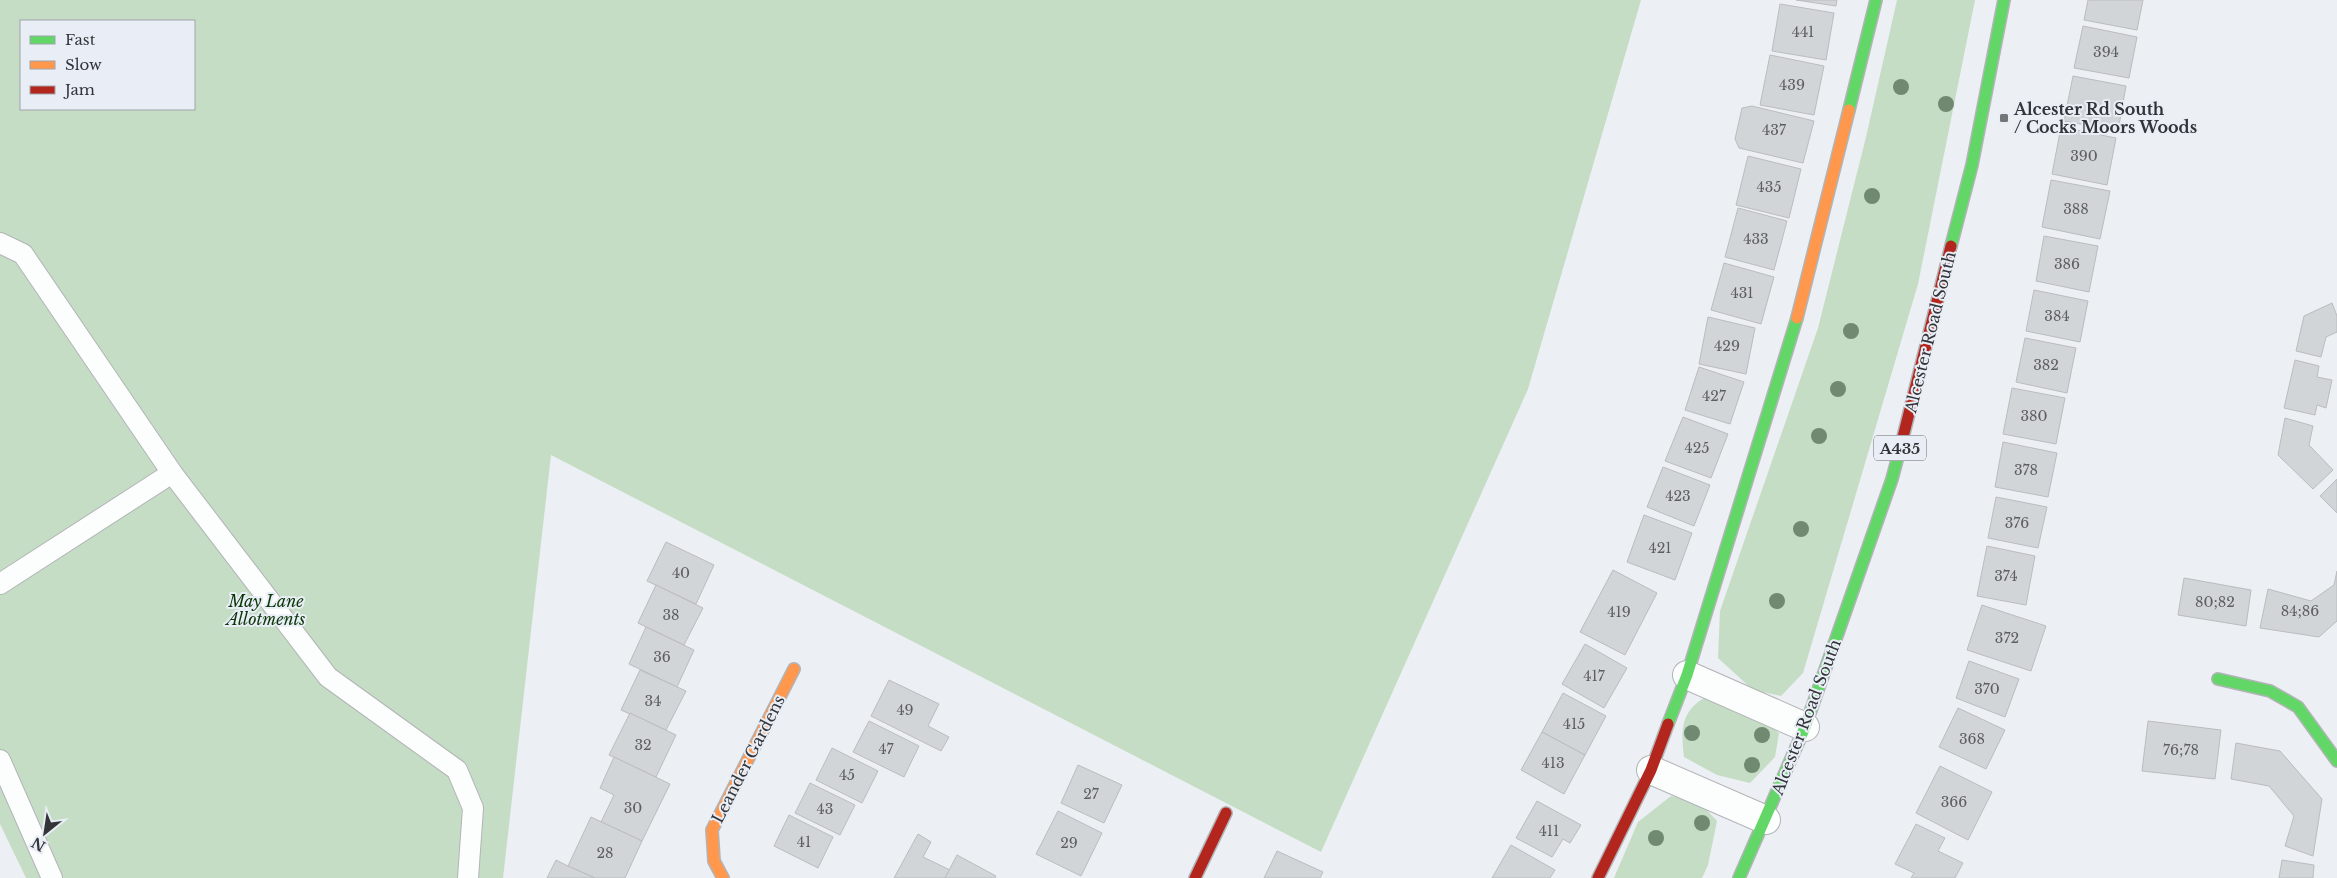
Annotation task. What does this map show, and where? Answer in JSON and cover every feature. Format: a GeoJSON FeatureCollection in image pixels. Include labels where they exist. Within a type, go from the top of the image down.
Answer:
{"type":"FeatureCollection","features":[{"type":"Feature","properties":{"kind":"main road"},"geometry":{"type":"LineString","coordinates":[[1598,878],[1650,770],[1687,675],[1803,300],[1876,0]]}},
{"type":"Feature","properties":{"kind":"main road","name":"Alcester Road South"},"geometry":{"type":"LineString","coordinates":[[1739,878],[1766,820],[1805,727],[1892,479],[1972,165],[2004,0]]}},
{"type":"Feature","properties":{"kind":"main road","name":"Leander Gardens"},"geometry":{"type":"LineString","coordinates":[[723,878],[714,861],[712,830],[794,669]]}},
{"type":"Feature","properties":{"kind":"main road"},"geometry":{"type":"LineString","coordinates":[[2218,679],[2270,691],[2298,707],[2337,761]]}},
{"type":"Feature","properties":{"kind":"main road"},"geometry":{"type":"LineString","coordinates":[[1195,878],[1226,813]]}},
{"type":"Feature","properties":{"kind":"street"},"geometry":{"type":"LineString","coordinates":[[1687,675],[1805,727]]}},
{"type":"Feature","properties":{"kind":"street"},"geometry":{"type":"LineString","coordinates":[[1650,770],[1766,820]]}},
{"type":"Feature","properties":{"kind":"lane"},"geometry":{"type":"LineString","coordinates":[[0,243],[23,254],[172,473],[328,677],[458,770],[473,808],[468,878]]}},
{"type":"Feature","properties":{"kind":"lane"},"geometry":{"type":"LineString","coordinates":[[0,584],[172,473]]}},
{"type":"Feature","properties":{"kind":"lane"},"geometry":{"type":"LineString","coordinates":[[0,760],[52,878]]}},
{"type":"Feature","properties":{"kind":"green space","name":"May Lane Allotments"},"geometry":{"type":"Polygon","coordinates":[[[0,0],[1641,0],[1528,389],[1321,852],[551,455],[503,878],[26,878],[0,824],[0,0]]]}},
{"type":"Feature","properties":{"kind":"green space"},"geometry":{"type":"Polygon","coordinates":[[[1897,0],[1975,0],[1918,284],[1803,673],[1781,696],[1753,690],[1718,658],[1720,611],[1818,328],[1866,137],[1897,0]]]}},
{"type":"Feature","properties":{"kind":"green space"},"geometry":{"type":"Polygon","coordinates":[[[1704,698],[1743,711],[1779,733],[1775,757],[1750,783],[1717,775],[1684,757],[1682,739],[1686,716],[1704,698]]]}},
{"type":"Feature","properties":{"kind":"green space"},"geometry":{"type":"Polygon","coordinates":[[[1671,796],[1698,801],[1717,821],[1708,865],[1702,878],[1614,878],[1638,822],[1671,796]]]}},
{"type":"Feature","properties":{"kind":"building"},"geometry":{"type":"Polygon","coordinates":[[[1796,0],[1837,0],[1836,6],[1796,0]]]}},
{"type":"Feature","properties":{"kind":"building"},"geometry":{"type":"Polygon","coordinates":[[[2088,0],[2143,0],[2137,30],[2084,20],[2088,0]]]}},
{"type":"Feature","properties":{"kind":"building"},"geometry":{"type":"Polygon","coordinates":[[[1780,4],[1834,13],[1826,60],[1772,51],[1780,4]]]}},
{"type":"Feature","properties":{"kind":"building"},"geometry":{"type":"Polygon","coordinates":[[[2083,26],[2137,37],[2129,78],[2074,68],[2083,26]]]}},
{"type":"Feature","properties":{"kind":"building"},"geometry":{"type":"Polygon","coordinates":[[[1770,55],[1824,66],[1814,115],[1760,105],[1770,55]]]}},
{"type":"Feature","properties":{"kind":"building"},"geometry":{"type":"Polygon","coordinates":[[[2073,76],[2126,86],[2118,131],[2064,121],[2073,76]]]}},
{"type":"Feature","properties":{"kind":"building"},"geometry":{"type":"Polygon","coordinates":[[[1752,106],[1814,121],[1803,163],[1739,148],[1735,139],[1742,108],[1752,106]]]}},
{"type":"Feature","properties":{"kind":"building"},"geometry":{"type":"Polygon","coordinates":[[[2061,127],[2116,138],[2107,185],[2052,174],[2061,127]]]}},
{"type":"Feature","properties":{"kind":"building"},"geometry":{"type":"Polygon","coordinates":[[[1748,156],[1801,169],[1789,218],[1736,205],[1748,156]]]}},
{"type":"Feature","properties":{"kind":"building"},"geometry":{"type":"Polygon","coordinates":[[[2051,180],[2110,191],[2100,239],[2042,227],[2051,180]]]}},
{"type":"Feature","properties":{"kind":"building"},"geometry":{"type":"Polygon","coordinates":[[[1738,208],[1787,221],[1774,270],[1725,257],[1738,208]]]}},
{"type":"Feature","properties":{"kind":"building"},"geometry":{"type":"Polygon","coordinates":[[[2044,236],[2098,246],[2089,292],[2036,281],[2044,236]]]}},
{"type":"Feature","properties":{"kind":"building"},"geometry":{"type":"Polygon","coordinates":[[[1724,263],[1774,277],[1761,324],[1711,310],[1724,263]]]}},
{"type":"Feature","properties":{"kind":"building"},"geometry":{"type":"Polygon","coordinates":[[[2034,290],[2088,301],[2080,342],[2026,331],[2034,290]]]}},
{"type":"Feature","properties":{"kind":"building"},"geometry":{"type":"Polygon","coordinates":[[[2332,303],[2337,316],[2337,332],[2326,337],[2321,357],[2296,351],[2304,316],[2332,303]]]}},
{"type":"Feature","properties":{"kind":"building"},"geometry":{"type":"Polygon","coordinates":[[[1708,317],[1755,328],[1746,374],[1699,364],[1708,317]]]}},
{"type":"Feature","properties":{"kind":"building"},"geometry":{"type":"Polygon","coordinates":[[[2025,338],[2076,348],[2067,393],[2016,382],[2025,338]]]}},
{"type":"Feature","properties":{"kind":"building"},"geometry":{"type":"Polygon","coordinates":[[[2295,360],[2319,366],[2317,377],[2332,380],[2326,408],[2317,405],[2315,415],[2284,408],[2295,360]]]}},
{"type":"Feature","properties":{"kind":"building"},"geometry":{"type":"Polygon","coordinates":[[[1699,367],[1744,382],[1730,424],[1685,410],[1699,367]]]}},
{"type":"Feature","properties":{"kind":"building"},"geometry":{"type":"Polygon","coordinates":[[[2012,388],[2065,398],[2056,444],[2003,434],[2012,388]]]}},
{"type":"Feature","properties":{"kind":"building"},"geometry":{"type":"Polygon","coordinates":[[[1683,417],[1728,434],[1711,478],[1665,461],[1683,417]]]}},
{"type":"Feature","properties":{"kind":"building"},"geometry":{"type":"Polygon","coordinates":[[[2285,418],[2313,426],[2309,445],[2333,470],[2313,489],[2278,455],[2285,418]]]}},
{"type":"Feature","properties":{"kind":"building"},"geometry":{"type":"Polygon","coordinates":[[[2003,442],[2057,453],[2048,497],[1995,487],[2003,442]]]}},
{"type":"Feature","properties":{"kind":"building"},"geometry":{"type":"Polygon","coordinates":[[[1663,467],[1710,485],[1694,526],[1647,507],[1663,467]]]}},
{"type":"Feature","properties":{"kind":"building"},"geometry":{"type":"Polygon","coordinates":[[[2337,479],[2337,513],[2320,496],[2337,479]]]}},
{"type":"Feature","properties":{"kind":"building"},"geometry":{"type":"Polygon","coordinates":[[[1996,497],[2047,507],[2038,548],[1988,538],[1996,497]]]}},
{"type":"Feature","properties":{"kind":"building"},"geometry":{"type":"Polygon","coordinates":[[[1644,515],[1692,533],[1675,580],[1627,562],[1644,515]]]}},
{"type":"Feature","properties":{"kind":"building"},"geometry":{"type":"Polygon","coordinates":[[[666,542],[714,565],[696,604],[647,581],[666,542]]]}},
{"type":"Feature","properties":{"kind":"building"},"geometry":{"type":"Polygon","coordinates":[[[1987,546],[2035,556],[2026,605],[1977,596],[1987,546]]]}},
{"type":"Feature","properties":{"kind":"building"},"geometry":{"type":"Polygon","coordinates":[[[1613,570],[1657,593],[1625,655],[1580,632],[1613,570]]]}},
{"type":"Feature","properties":{"kind":"building"},"geometry":{"type":"Polygon","coordinates":[[[2337,571],[2337,621],[2319,637],[2260,628],[2268,589],[2311,601],[2334,585],[2337,571]]]}},
{"type":"Feature","properties":{"kind":"building"},"geometry":{"type":"Polygon","coordinates":[[[2184,578],[2251,590],[2246,626],[2178,615],[2184,578]]]}},
{"type":"Feature","properties":{"kind":"building"},"geometry":{"type":"Polygon","coordinates":[[[656,585],[703,608],[684,645],[638,623],[656,585]]]}},
{"type":"Feature","properties":{"kind":"building"},"geometry":{"type":"Polygon","coordinates":[[[1982,605],[2046,626],[2031,671],[1967,650],[1982,605]]]}},
{"type":"Feature","properties":{"kind":"building"},"geometry":{"type":"Polygon","coordinates":[[[646,627],[694,650],[677,687],[629,664],[646,627]]]}},
{"type":"Feature","properties":{"kind":"building"},"geometry":{"type":"Polygon","coordinates":[[[1585,644],[1627,668],[1604,708],[1562,684],[1585,644]]]}},
{"type":"Feature","properties":{"kind":"building"},"geometry":{"type":"Polygon","coordinates":[[[1969,661],[2019,679],[2005,717],[1956,698],[1969,661]]]}},
{"type":"Feature","properties":{"kind":"building"},"geometry":{"type":"Polygon","coordinates":[[[640,670],[686,691],[666,730],[621,710],[640,670]]]}},
{"type":"Feature","properties":{"kind":"building"},"geometry":{"type":"Polygon","coordinates":[[[889,680],[939,704],[928,726],[949,737],[941,751],[871,716],[889,680]]]}},
{"type":"Feature","properties":{"kind":"building"},"geometry":{"type":"Polygon","coordinates":[[[1563,693],[1606,716],[1585,755],[1542,732],[1563,693]]]}},
{"type":"Feature","properties":{"kind":"building"},"geometry":{"type":"Polygon","coordinates":[[[1958,708],[2005,730],[1986,769],[1939,747],[1958,708]]]}},
{"type":"Feature","properties":{"kind":"building"},"geometry":{"type":"Polygon","coordinates":[[[630,713],[676,735],[656,777],[609,755],[630,713]]]}},
{"type":"Feature","properties":{"kind":"building"},"geometry":{"type":"Polygon","coordinates":[[[869,721],[919,746],[904,777],[853,752],[869,721]]]}},
{"type":"Feature","properties":{"kind":"building"},"geometry":{"type":"Polygon","coordinates":[[[2148,721],[2221,730],[2215,779],[2142,771],[2148,721]]]}},
{"type":"Feature","properties":{"kind":"building"},"geometry":{"type":"Polygon","coordinates":[[[1542,732],[1585,755],[1564,794],[1521,770],[1542,732]]]}},
{"type":"Feature","properties":{"kind":"building"},"geometry":{"type":"Polygon","coordinates":[[[2236,743],[2280,751],[2322,799],[2313,856],[2285,846],[2294,816],[2269,786],[2231,779],[2236,743]]]}},
{"type":"Feature","properties":{"kind":"building"},"geometry":{"type":"Polygon","coordinates":[[[832,748],[878,771],[862,803],[816,780],[832,748]]]}},
{"type":"Feature","properties":{"kind":"building"},"geometry":{"type":"Polygon","coordinates":[[[614,757],[670,784],[642,841],[601,822],[614,795],[600,788],[614,757]]]}},
{"type":"Feature","properties":{"kind":"building"},"geometry":{"type":"Polygon","coordinates":[[[1078,765],[1122,785],[1104,823],[1061,803],[1078,765]]]}},
{"type":"Feature","properties":{"kind":"building"},"geometry":{"type":"Polygon","coordinates":[[[1940,766],[1992,792],[1968,840],[1916,813],[1940,766]]]}},
{"type":"Feature","properties":{"kind":"building"},"geometry":{"type":"Polygon","coordinates":[[[810,783],[855,805],[840,835],[795,813],[810,783]]]}},
{"type":"Feature","properties":{"kind":"building"},"geometry":{"type":"Polygon","coordinates":[[[1537,801],[1581,825],[1570,843],[1563,839],[1552,857],[1516,838],[1537,801]]]}},
{"type":"Feature","properties":{"kind":"building"},"geometry":{"type":"Polygon","coordinates":[[[1058,811],[1102,833],[1081,876],[1036,854],[1058,811]]]}},
{"type":"Feature","properties":{"kind":"building"},"geometry":{"type":"Polygon","coordinates":[[[789,815],[833,837],[818,868],[774,846],[789,815]]]}},
{"type":"Feature","properties":{"kind":"building"},"geometry":{"type":"Polygon","coordinates":[[[591,817],[642,841],[625,878],[595,878],[568,866],[591,817]]]}},
{"type":"Feature","properties":{"kind":"building"},"geometry":{"type":"Polygon","coordinates":[[[1916,824],[1945,838],[1938,851],[1963,863],[1955,878],[1911,878],[1914,873],[1895,864],[1916,824]]]}},
{"type":"Feature","properties":{"kind":"building"},"geometry":{"type":"Polygon","coordinates":[[[918,834],[931,842],[923,857],[950,870],[945,878],[894,878],[918,834]]]}},
{"type":"Feature","properties":{"kind":"building"},"geometry":{"type":"Polygon","coordinates":[[[1511,845],[1555,870],[1550,878],[1492,878],[1511,845]]]}},
{"type":"Feature","properties":{"kind":"building"},"geometry":{"type":"Polygon","coordinates":[[[1277,851],[1323,872],[1320,878],[1264,878],[1277,851]]]}},
{"type":"Feature","properties":{"kind":"building"},"geometry":{"type":"Polygon","coordinates":[[[957,855],[996,876],[995,878],[945,878],[957,855]]]}},
{"type":"Feature","properties":{"kind":"building"},"geometry":{"type":"Polygon","coordinates":[[[556,860],[568,866],[595,878],[547,878],[556,860]]]}},
{"type":"Feature","properties":{"kind":"building"},"geometry":{"type":"Polygon","coordinates":[[[2282,860],[2314,865],[2313,878],[2279,878],[2282,860]]]}},
{"type":"Feature","properties":{"kind":"traffic: fast"},"geometry":{"type":"LineString","coordinates":[[1849,110],[1876,0]]}},
{"type":"Feature","properties":{"kind":"traffic: fast"},"geometry":{"type":"LineString","coordinates":[[1951,246],[1972,165],[2004,0]]}},
{"type":"Feature","properties":{"kind":"traffic: fast"},"geometry":{"type":"LineString","coordinates":[[1668,724],[1687,675],[1797,318]]}},
{"type":"Feature","properties":{"kind":"traffic: fast"},"geometry":{"type":"LineString","coordinates":[[1739,878],[1805,727],[1892,479],[1901,445]]}},
{"type":"Feature","properties":{"kind":"traffic: fast"},"geometry":{"type":"LineString","coordinates":[[2218,679],[2270,691],[2298,707],[2337,761]]}},
{"type":"Feature","properties":{"kind":"traffic: slow"},"geometry":{"type":"LineString","coordinates":[[1797,318],[1849,110]]}},
{"type":"Feature","properties":{"kind":"traffic: slow"},"geometry":{"type":"LineString","coordinates":[[723,878],[714,861],[712,830],[794,669]]}},
{"type":"Feature","properties":{"kind":"traffic: jam"},"geometry":{"type":"LineString","coordinates":[[1901,445],[1951,246]]}},
{"type":"Feature","properties":{"kind":"traffic: jam"},"geometry":{"type":"LineString","coordinates":[[1598,878],[1651,770],[1668,724]]}},
{"type":"Feature","properties":{"kind":"traffic: jam"},"geometry":{"type":"LineString","coordinates":[[1195,878],[1226,813]]}},
{"type":"Feature","properties":{"kind":"place","name":"Alcester Rd South / Cocks Moors Woods"},"geometry":{"type":"Point","coordinates":[2004,118]}}]}
